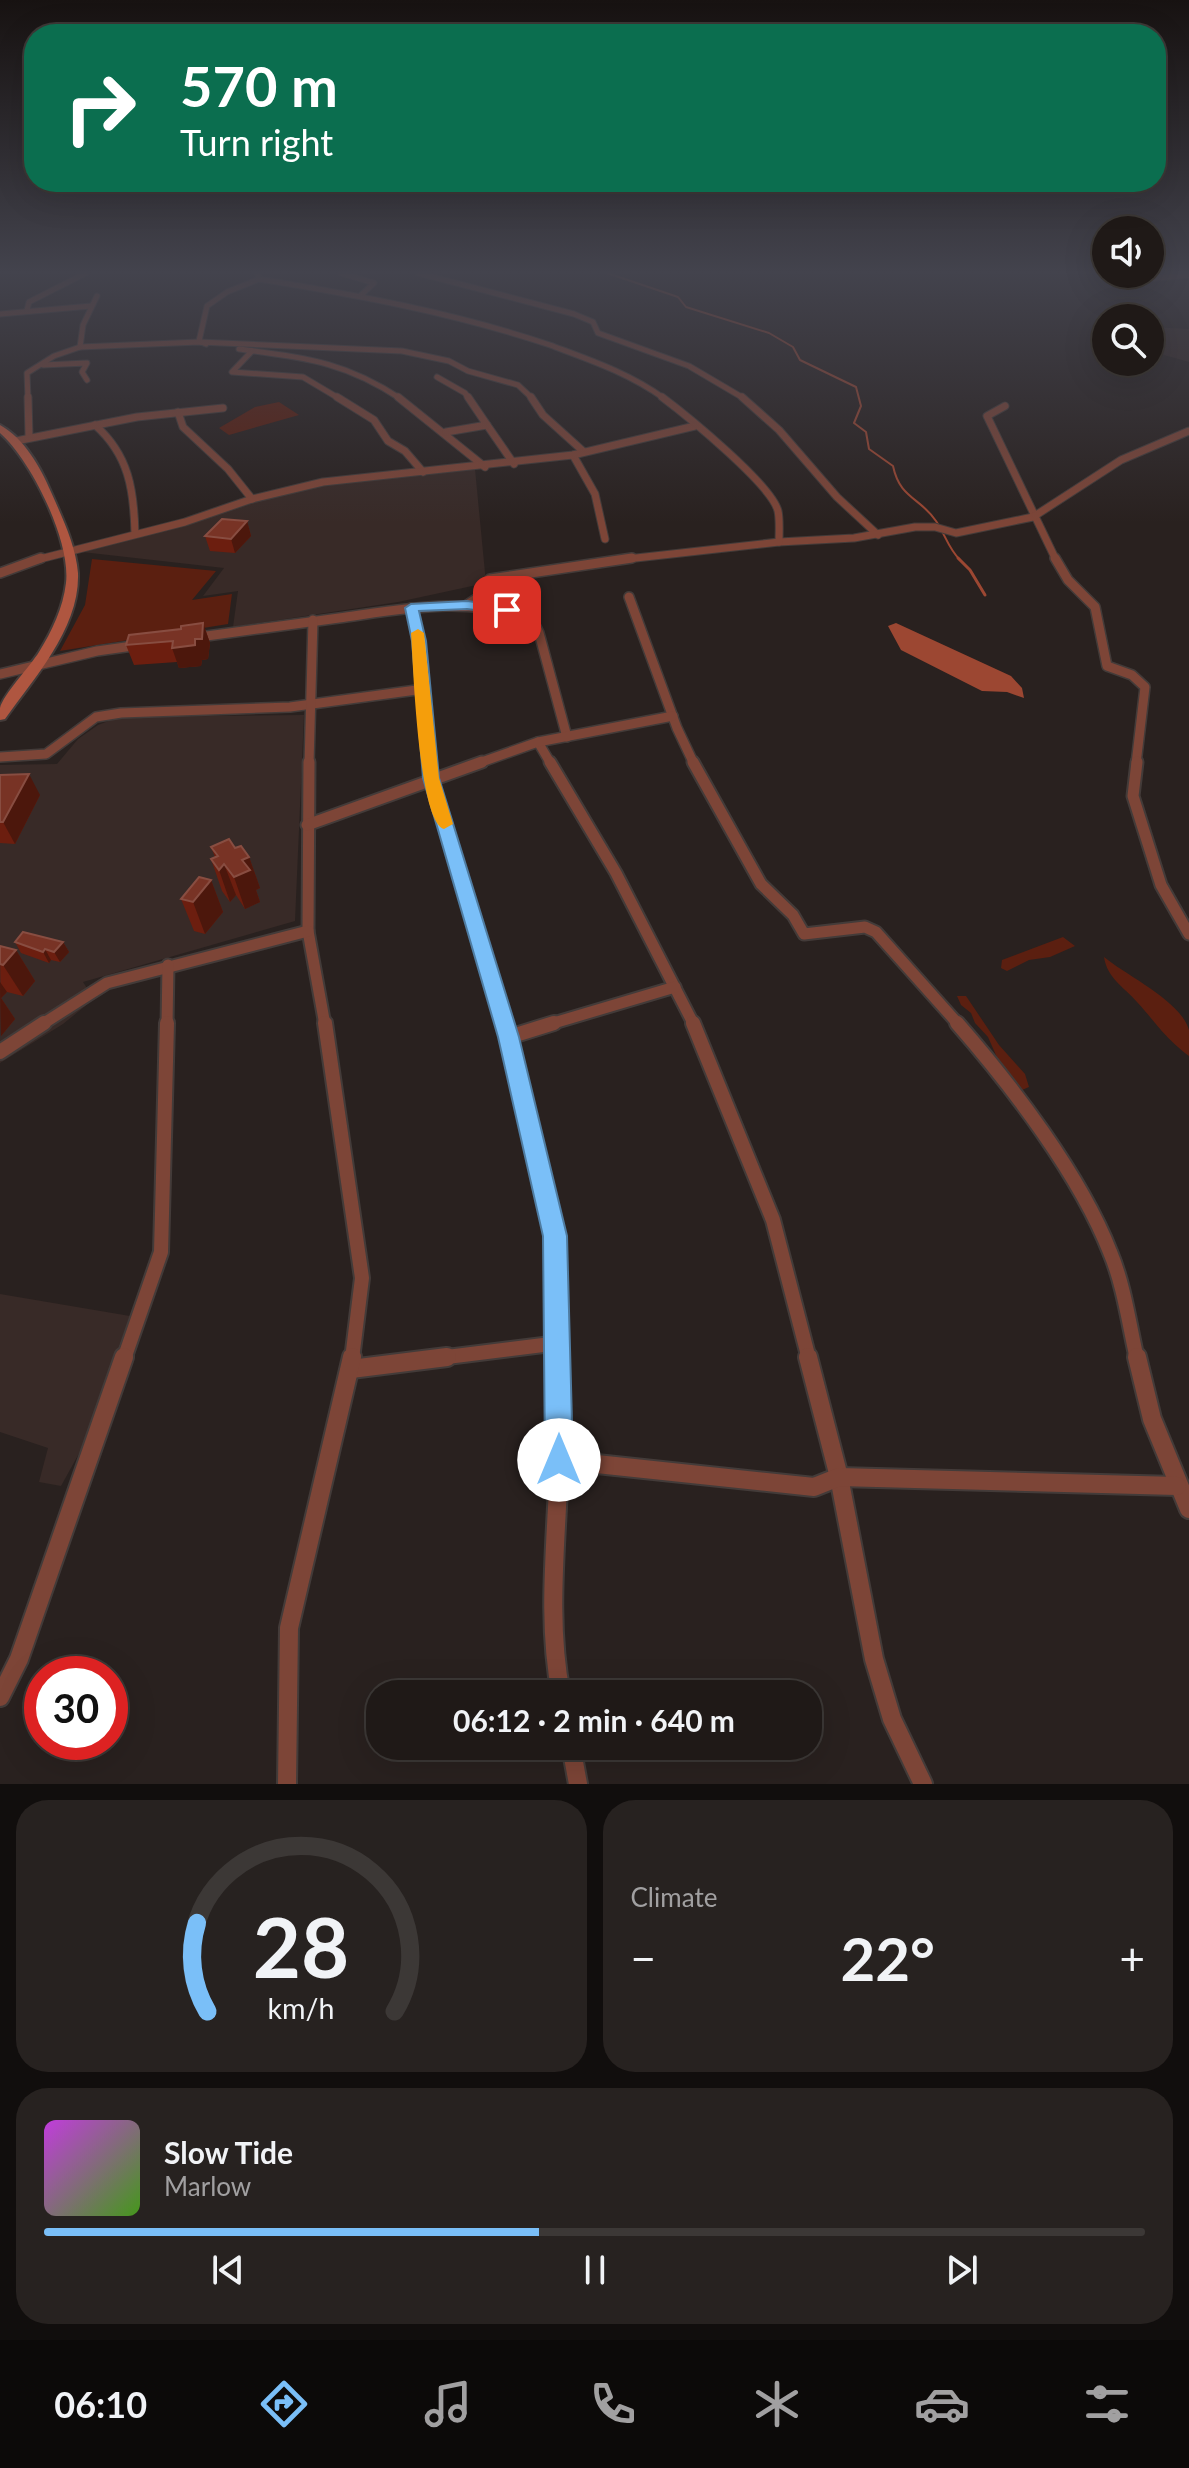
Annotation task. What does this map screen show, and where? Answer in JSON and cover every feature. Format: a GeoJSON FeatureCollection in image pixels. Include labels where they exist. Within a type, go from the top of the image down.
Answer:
{"type":"FeatureCollection","features":[{"type":"Feature","properties":{"kind":"main road"},"geometry":{"type":"LineString","coordinates":[[0,428],[35,463],[68,551],[72,579],[57,628],[37,665],[0,716]]}},
{"type":"Feature","properties":{"kind":"street"},"geometry":{"type":"LineString","coordinates":[[29,436],[27,373],[59,356]]}},
{"type":"Feature","properties":{"kind":"street"},"geometry":{"type":"LineString","coordinates":[[247,356],[232,372],[303,377],[374,420],[388,441],[405,451],[423,472]]}},
{"type":"Feature","properties":{"kind":"street"},"geometry":{"type":"LineString","coordinates":[[289,356],[322,361],[389,392],[446,432],[485,467]]}},
{"type":"Feature","properties":{"kind":"street"},"geometry":{"type":"LineString","coordinates":[[429,356],[518,385],[532,398],[543,415],[584,452]]}},
{"type":"Feature","properties":{"kind":"street"},"geometry":{"type":"LineString","coordinates":[[580,356],[639,382],[734,460],[778,508],[779,542]]}},
{"type":"Feature","properties":{"kind":"street"},"geometry":{"type":"LineString","coordinates":[[660,356],[689,367],[737,393],[771,422],[841,502],[866,520],[878,535]]}},
{"type":"Feature","properties":{"kind":"street"},"geometry":{"type":"LineString","coordinates":[[35,367],[87,363],[82,372],[87,380]]}},
{"type":"Feature","properties":{"kind":"street"},"geometry":{"type":"LineString","coordinates":[[437,377],[465,393],[514,464]]}},
{"type":"Feature","properties":{"kind":"street"},"geometry":{"type":"LineString","coordinates":[[1005,406],[987,416],[1033,517],[1068,580],[1095,607],[1107,666],[1132,675],[1145,687],[1133,796],[1161,885],[1189,934]]}},
{"type":"Feature","properties":{"kind":"street"},"geometry":{"type":"LineString","coordinates":[[16,441],[95,425],[223,408]]}},
{"type":"Feature","properties":{"kind":"street"},"geometry":{"type":"LineString","coordinates":[[178,412],[183,427],[228,469],[252,499]]}},
{"type":"Feature","properties":{"kind":"street"},"geometry":{"type":"LineString","coordinates":[[95,425],[124,458],[134,485],[135,534]]}},
{"type":"Feature","properties":{"kind":"street"},"geometry":{"type":"LineString","coordinates":[[446,432],[487,425]]}},
{"type":"Feature","properties":{"kind":"street"},"geometry":{"type":"LineString","coordinates":[[0,573],[252,499],[323,482],[514,464],[573,455],[695,426]]}},
{"type":"Feature","properties":{"kind":"street"},"geometry":{"type":"LineString","coordinates":[[467,605],[491,589],[490,579],[636,557],[878,535],[915,527],[935,527],[956,533],[1033,517],[1121,460],[1189,431]]}},
{"type":"Feature","properties":{"kind":"street"},"geometry":{"type":"LineString","coordinates":[[1174,435],[1189,442]]}},
{"type":"Feature","properties":{"kind":"street"},"geometry":{"type":"LineString","coordinates":[[573,455],[596,493],[605,539]]}},
{"type":"Feature","properties":{"kind":"street"},"geometry":{"type":"LineString","coordinates":[[629,597],[673,716],[704,785],[761,884],[793,915],[804,934],[865,927],[876,932],[971,1039],[1043,1131],[1111,1253],[1152,1419],[1189,1509]]}},
{"type":"Feature","properties":{"kind":"street"},"geometry":{"type":"LineString","coordinates":[[176,640],[411,608],[467,605],[507,610],[533,621],[547,655],[567,737]]}},
{"type":"Feature","properties":{"kind":"street"},"geometry":{"type":"LineString","coordinates":[[411,608],[416,622],[424,689],[431,778],[509,1037],[555,1236],[559,1460],[554,1565],[558,1680]]}},
{"type":"Feature","properties":{"kind":"street"},"geometry":{"type":"LineString","coordinates":[[287,1784],[289,1628],[351,1369],[362,1278],[317,970],[308,931],[307,825],[313,704],[313,620]]}},
{"type":"Feature","properties":{"kind":"street"},"geometry":{"type":"LineString","coordinates":[[0,674],[97,651],[144,644]]}},
{"type":"Feature","properties":{"kind":"street"},"geometry":{"type":"LineString","coordinates":[[0,757],[46,754],[96,717],[121,713],[313,704],[424,689]]}},
{"type":"Feature","properties":{"kind":"street"},"geometry":{"type":"LineString","coordinates":[[307,825],[538,742],[673,716]]}},
{"type":"Feature","properties":{"kind":"street"},"geometry":{"type":"LineString","coordinates":[[538,742],[616,873],[695,1027],[773,1220],[839,1477],[874,1659],[892,1719],[923,1784]]}},
{"type":"Feature","properties":{"kind":"street"},"geometry":{"type":"LineString","coordinates":[[0,1052],[107,983],[308,931]]}},
{"type":"Feature","properties":{"kind":"street"},"geometry":{"type":"LineString","coordinates":[[0,1697],[19,1659],[161,1252],[168,965]]}},
{"type":"Feature","properties":{"kind":"street"},"geometry":{"type":"LineString","coordinates":[[509,1037],[675,987]]}},
{"type":"Feature","properties":{"kind":"street"},"geometry":{"type":"LineString","coordinates":[[351,1369],[559,1343]]}},
{"type":"Feature","properties":{"kind":"street"},"geometry":{"type":"LineString","coordinates":[[559,1460],[814,1487],[839,1477],[1177,1486]]}},
{"type":"Feature","properties":{"kind":"street"},"geometry":{"type":"LineString","coordinates":[[574,1760],[578,1784]]}},
{"type":"Feature","properties":{"kind":"shaded area"},"geometry":{"type":"Polygon","coordinates":[[[1169,356],[1189,356],[1189,362],[1169,356]]]}},
{"type":"Feature","properties":{"kind":"shaded area"},"geometry":{"type":"Polygon","coordinates":[[[279,402],[299,415],[229,435],[219,428],[255,407],[279,402]]]}},
{"type":"Feature","properties":{"kind":"shaded area"},"geometry":{"type":"Polygon","coordinates":[[[475,469],[486,583],[398,602],[233,627],[238,591],[203,596],[224,568],[82,552],[326,484],[475,469]]]}},
{"type":"Feature","properties":{"kind":"shaded area"},"geometry":{"type":"Polygon","coordinates":[[[92,559],[216,571],[192,600],[232,594],[228,624],[60,651],[85,605],[92,559]]]}},
{"type":"Feature","properties":{"kind":"shaded area"},"geometry":{"type":"Polygon","coordinates":[[[896,623],[1011,676],[1022,688],[1024,698],[1007,692],[982,691],[901,650],[888,626],[896,623]]]}},
{"type":"Feature","properties":{"kind":"shaded area"},"geometry":{"type":"Polygon","coordinates":[[[304,715],[295,921],[83,982],[94,999],[63,1024],[0,1063],[0,765],[57,764],[78,739],[98,725],[119,717],[304,715]]]}},
{"type":"Feature","properties":{"kind":"shaded area"},"geometry":{"type":"Polygon","coordinates":[[[1063,937],[1075,946],[1050,957],[1029,960],[1007,971],[1001,968],[1002,960],[1063,937]]]}},
{"type":"Feature","properties":{"kind":"shaded area"},"geometry":{"type":"Polygon","coordinates":[[[1104,957],[1176,1009],[1189,1030],[1189,1056],[1117,982],[1104,957]]]}},
{"type":"Feature","properties":{"kind":"shaded area"},"geometry":{"type":"Polygon","coordinates":[[[957,996],[966,996],[999,1045],[1025,1074],[1029,1087],[1022,1090],[999,1062],[988,1037],[957,996]]]}},
{"type":"Feature","properties":{"kind":"shaded area"},"geometry":{"type":"Polygon","coordinates":[[[0,1294],[130,1316],[82,1448],[61,1486],[39,1482],[48,1448],[0,1432],[0,1294]]]}},
{"type":"Feature","properties":{"kind":"building"},"geometry":{"type":"Polygon","coordinates":[[[222,519],[247,521],[231,539],[205,536],[222,519]]]}},
{"type":"Feature","properties":{"kind":"building"},"geometry":{"type":"Polygon","coordinates":[[[203,623],[202,639],[195,639],[195,645],[172,648],[173,641],[126,645],[129,635],[181,629],[181,626],[203,623]]]}},
{"type":"Feature","properties":{"kind":"building"},"geometry":{"type":"Polygon","coordinates":[[[29,774],[3,822],[0,822],[0,775],[29,774]]]}},
{"type":"Feature","properties":{"kind":"building"},"geometry":{"type":"Polygon","coordinates":[[[229,839],[235,848],[241,846],[249,857],[242,860],[250,870],[234,877],[224,864],[219,870],[211,859],[218,856],[211,847],[229,839]]]}},
{"type":"Feature","properties":{"kind":"building"},"geometry":{"type":"Polygon","coordinates":[[[199,877],[211,880],[193,902],[181,899],[199,877]]]}},
{"type":"Feature","properties":{"kind":"building"},"geometry":{"type":"Polygon","coordinates":[[[23,932],[63,942],[54,952],[45,949],[43,952],[15,942],[23,932]]]}},
{"type":"Feature","properties":{"kind":"building"},"geometry":{"type":"Polygon","coordinates":[[[0,946],[16,950],[3,965],[0,964],[0,946]]]}},
{"type":"Feature","properties":{"kind":"waterway"},"geometry":{"type":"LineString","coordinates":[[798,356],[856,387],[861,406],[854,423],[866,432],[869,449],[893,466],[900,485],[930,513],[960,560]]}},
{"type":"Feature","properties":{"kind":"waterway"},"geometry":{"type":"LineString","coordinates":[[960,560],[985,595]]}},
{"type":"Feature","properties":{"kind":"slow traffic"},"geometry":{"type":"LineString","coordinates":[[418,633],[431,778],[444,824]]}},
{"type":"Feature","properties":{"kind":"route"},"geometry":{"type":"LineString","coordinates":[[507,610],[467,605],[411,608],[419,641],[431,778],[509,1037],[555,1236],[559,1460]]}}]}
